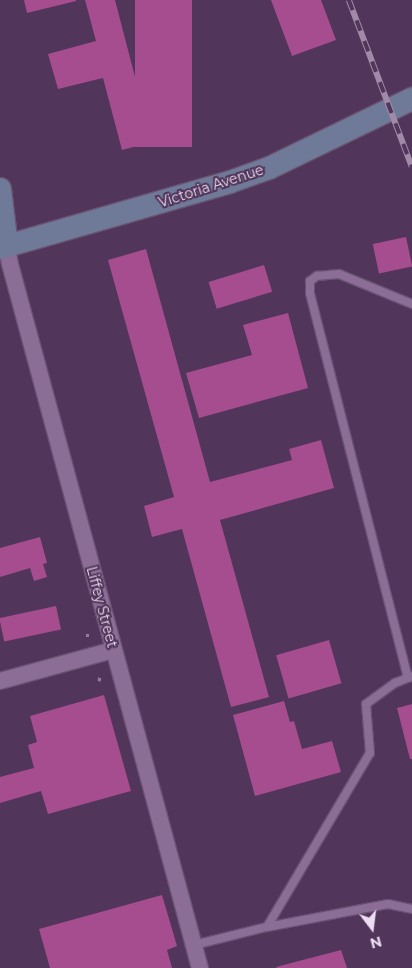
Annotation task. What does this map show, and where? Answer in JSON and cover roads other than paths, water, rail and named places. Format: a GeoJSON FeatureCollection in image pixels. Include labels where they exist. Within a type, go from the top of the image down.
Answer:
{"type":"FeatureCollection","features":[{"type":"Feature","properties":{"kind":"main road","name":"Victoria Avenue"},"geometry":{"type":"LineString","coordinates":[[4,246],[230,182],[269,168],[412,99]]}},
{"type":"Feature","properties":{"kind":"main road"},"geometry":{"type":"LineString","coordinates":[[0,189],[4,246]]}},
{"type":"Feature","properties":{"kind":"street","name":"Liffey Street"},"geometry":{"type":"LineString","coordinates":[[4,246],[200,968]]}},
{"type":"Feature","properties":{"kind":"street"},"geometry":{"type":"LineString","coordinates":[[0,681],[114,650]]}},
{"type":"Feature","properties":{"kind":"lane"},"geometry":{"type":"LineString","coordinates":[[267,927],[370,754],[366,704],[395,683],[410,677],[312,302],[310,281],[317,276],[339,274],[412,304]]}},
{"type":"Feature","properties":{"kind":"lane"},"geometry":{"type":"LineString","coordinates":[[194,946],[267,927],[388,904],[412,908]]}},
{"type":"Feature","properties":{"kind":"railway"},"geometry":{"type":"LineString","coordinates":[[349,0],[412,167]]}}]}
